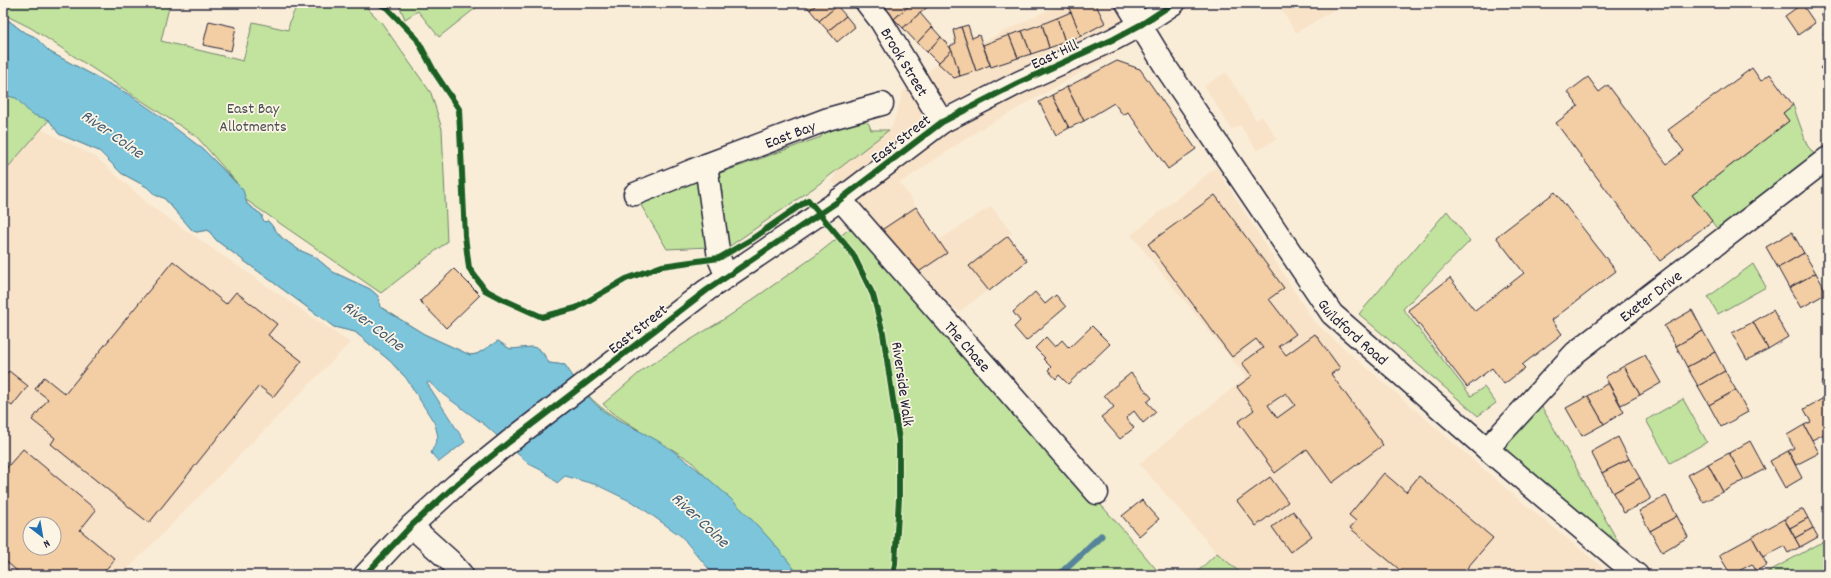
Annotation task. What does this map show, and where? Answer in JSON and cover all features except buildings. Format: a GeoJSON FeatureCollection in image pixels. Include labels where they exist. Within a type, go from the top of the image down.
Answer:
{"type":"FeatureCollection","features":[{"type":"Feature","properties":{"kind":"street","name":"Brook Street"},"geometry":{"type":"LineString","coordinates":[[867,3],[881,21],[942,122]]}},
{"type":"Feature","properties":{"kind":"street","name":"Guildford Road"},"geometry":{"type":"LineString","coordinates":[[1127,3],[1142,24],[1167,69],[1332,314],[1487,449],[1637,575]]}},
{"type":"Feature","properties":{"kind":"street","name":"East Hill"},"geometry":{"type":"LineString","coordinates":[[942,122],[1018,83],[1114,40],[1174,3]]}},
{"type":"Feature","properties":{"kind":"street","name":"East Bay"},"geometry":{"type":"LineString","coordinates":[[635,194],[706,165],[828,119],[878,110]]}},
{"type":"Feature","properties":{"kind":"street","name":"East Street"},"geometry":{"type":"LineString","coordinates":[[364,575],[410,526],[456,485],[509,442],[596,377],[701,295],[840,199],[942,122]]}},
{"type":"Feature","properties":{"kind":"street","name":"Exeter Drive"},"geometry":{"type":"LineString","coordinates":[[1487,449],[1575,353],[1828,158]]}},
{"type":"Feature","properties":{"kind":"street"},"geometry":{"type":"LineString","coordinates":[[706,165],[719,258],[727,277]]}},
{"type":"Feature","properties":{"kind":"street","name":"The Chase"},"geometry":{"type":"LineString","coordinates":[[840,199],[1097,493]]}},
{"type":"Feature","properties":{"kind":"street"},"geometry":{"type":"LineString","coordinates":[[410,526],[450,561],[462,575]]}},
{"type":"Feature","properties":{"kind":"shaded area"},"geometry":{"type":"Polygon","coordinates":[[[1062,3],[1198,3],[1118,52],[981,129],[900,183],[939,240],[991,206],[1012,233],[1008,236],[1027,261],[959,312],[917,273],[902,252],[832,181],[839,166],[892,127],[903,92],[937,64],[1062,3]]]}},
{"type":"Feature","properties":{"kind":"shaded area"},"geometry":{"type":"Polygon","coordinates":[[[1277,3],[1345,3],[1296,33],[1277,3]]]}},
{"type":"Feature","properties":{"kind":"shaded area"},"geometry":{"type":"Polygon","coordinates":[[[1226,72],[1256,120],[1262,116],[1277,139],[1257,151],[1240,125],[1232,130],[1204,86],[1226,72]]]}},
{"type":"Feature","properties":{"kind":"shaded area"},"geometry":{"type":"Polygon","coordinates":[[[41,129],[96,157],[152,207],[350,343],[122,575],[3,575],[3,173],[41,129]]]}},
{"type":"Feature","properties":{"kind":"shaded area"},"geometry":{"type":"Polygon","coordinates":[[[1216,167],[1314,322],[1516,497],[1612,575],[1194,575],[1217,553],[1139,464],[1246,377],[1131,235],[1216,167]]]}},
{"type":"Feature","properties":{"kind":"green space","name":"East Bay Allotments"},"geometry":{"type":"Polygon","coordinates":[[[3,3],[170,3],[161,41],[243,61],[253,22],[288,30],[295,9],[300,3],[362,3],[381,22],[431,93],[442,129],[447,242],[381,293],[246,200],[247,204],[262,215],[262,219],[265,222],[268,221],[282,238],[299,250],[315,257],[333,272],[370,289],[378,296],[380,301],[303,257],[3,16],[22,31],[35,37],[50,52],[130,95],[204,150],[237,183],[197,137],[31,28],[3,14],[3,3]]]}},
{"type":"Feature","properties":{"kind":"green space"},"geometry":{"type":"Polygon","coordinates":[[[398,3],[482,3],[439,37],[418,11],[405,19],[398,3]]]}},
{"type":"Feature","properties":{"kind":"green space"},"geometry":{"type":"Polygon","coordinates":[[[3,79],[362,330],[406,378],[390,361],[355,332],[334,327],[217,241],[208,230],[197,232],[193,231],[164,198],[155,195],[147,187],[121,173],[99,151],[59,134],[49,120],[3,173],[3,79]]]}},
{"type":"Feature","properties":{"kind":"green space"},"geometry":{"type":"Polygon","coordinates":[[[1793,105],[1807,145],[1821,163],[1724,238],[1692,195],[1789,121],[1783,113],[1793,105]]]}},
{"type":"Feature","properties":{"kind":"green space"},"geometry":{"type":"Polygon","coordinates":[[[864,120],[869,124],[871,130],[889,130],[815,187],[730,246],[667,249],[639,202],[821,137],[824,130],[864,120]]]}},
{"type":"Feature","properties":{"kind":"green space"},"geometry":{"type":"Polygon","coordinates":[[[1447,211],[1470,241],[1403,309],[1471,396],[1484,387],[1496,403],[1478,416],[1359,314],[1447,211]]]}},
{"type":"Feature","properties":{"kind":"green space"},"geometry":{"type":"Polygon","coordinates":[[[853,226],[1125,532],[1161,575],[797,575],[691,461],[670,448],[631,469],[382,308],[424,334],[470,355],[477,354],[498,341],[510,349],[531,347],[539,349],[549,363],[565,365],[581,387],[597,404],[615,417],[639,430],[611,412],[603,404],[645,368],[729,316],[815,256],[853,226]]]}},
{"type":"Feature","properties":{"kind":"green space"},"geometry":{"type":"Polygon","coordinates":[[[1753,264],[1766,287],[1718,314],[1708,297],[1753,264]]]}},
{"type":"Feature","properties":{"kind":"green space"},"geometry":{"type":"Polygon","coordinates":[[[1535,395],[1637,575],[1487,449],[1535,395]]]}},
{"type":"Feature","properties":{"kind":"green space"},"geometry":{"type":"Polygon","coordinates":[[[1683,399],[1707,442],[1670,463],[1646,420],[1683,399]]]}},
{"type":"Feature","properties":{"kind":"green space"},"geometry":{"type":"Polygon","coordinates":[[[1828,539],[1828,575],[1762,575],[1828,539]]]}},
{"type":"Feature","properties":{"kind":"green space"},"geometry":{"type":"Polygon","coordinates":[[[1217,553],[1243,575],[1194,575],[1217,553]]]}},
{"type":"Feature","properties":{"kind":"water","name":"River Colne"},"geometry":{"type":"Polygon","coordinates":[[[3,16],[22,31],[35,37],[50,52],[130,95],[204,150],[243,190],[247,204],[262,215],[262,219],[265,222],[268,221],[282,238],[299,250],[315,257],[333,272],[370,289],[378,296],[380,307],[424,334],[470,355],[477,354],[498,341],[510,349],[537,348],[542,352],[549,363],[565,365],[585,393],[597,406],[611,416],[665,445],[690,463],[724,492],[771,540],[799,575],[714,575],[681,536],[636,504],[597,485],[565,476],[557,483],[545,472],[529,464],[485,425],[441,393],[429,382],[427,383],[465,442],[439,462],[431,453],[438,437],[435,424],[406,378],[390,361],[355,332],[334,327],[217,241],[208,230],[197,232],[193,231],[164,198],[155,195],[147,187],[121,173],[99,151],[59,134],[49,120],[31,114],[16,98],[3,95],[3,16]]]}},
{"type":"Feature","properties":{"kind":"waterway"},"geometry":{"type":"LineString","coordinates":[[1059,575],[1101,536]]}},
{"type":"Feature","properties":{"kind":"cycle path","name":"Riverside Walk"},"geometry":{"type":"LineString","coordinates":[[378,3],[387,8],[417,39],[435,73],[459,109],[465,236],[469,268],[485,290],[502,299],[542,317],[576,308],[626,279],[662,266],[719,258],[752,239],[808,200],[853,254],[873,295],[883,333],[899,440],[899,498],[893,575]]}},
{"type":"Feature","properties":{"kind":"cycle path"},"geometry":{"type":"LineString","coordinates":[[365,575],[411,526],[456,485],[509,442],[707,290],[837,202],[942,122],[1018,83],[1114,39],[1142,24],[1174,3]]}}]}
